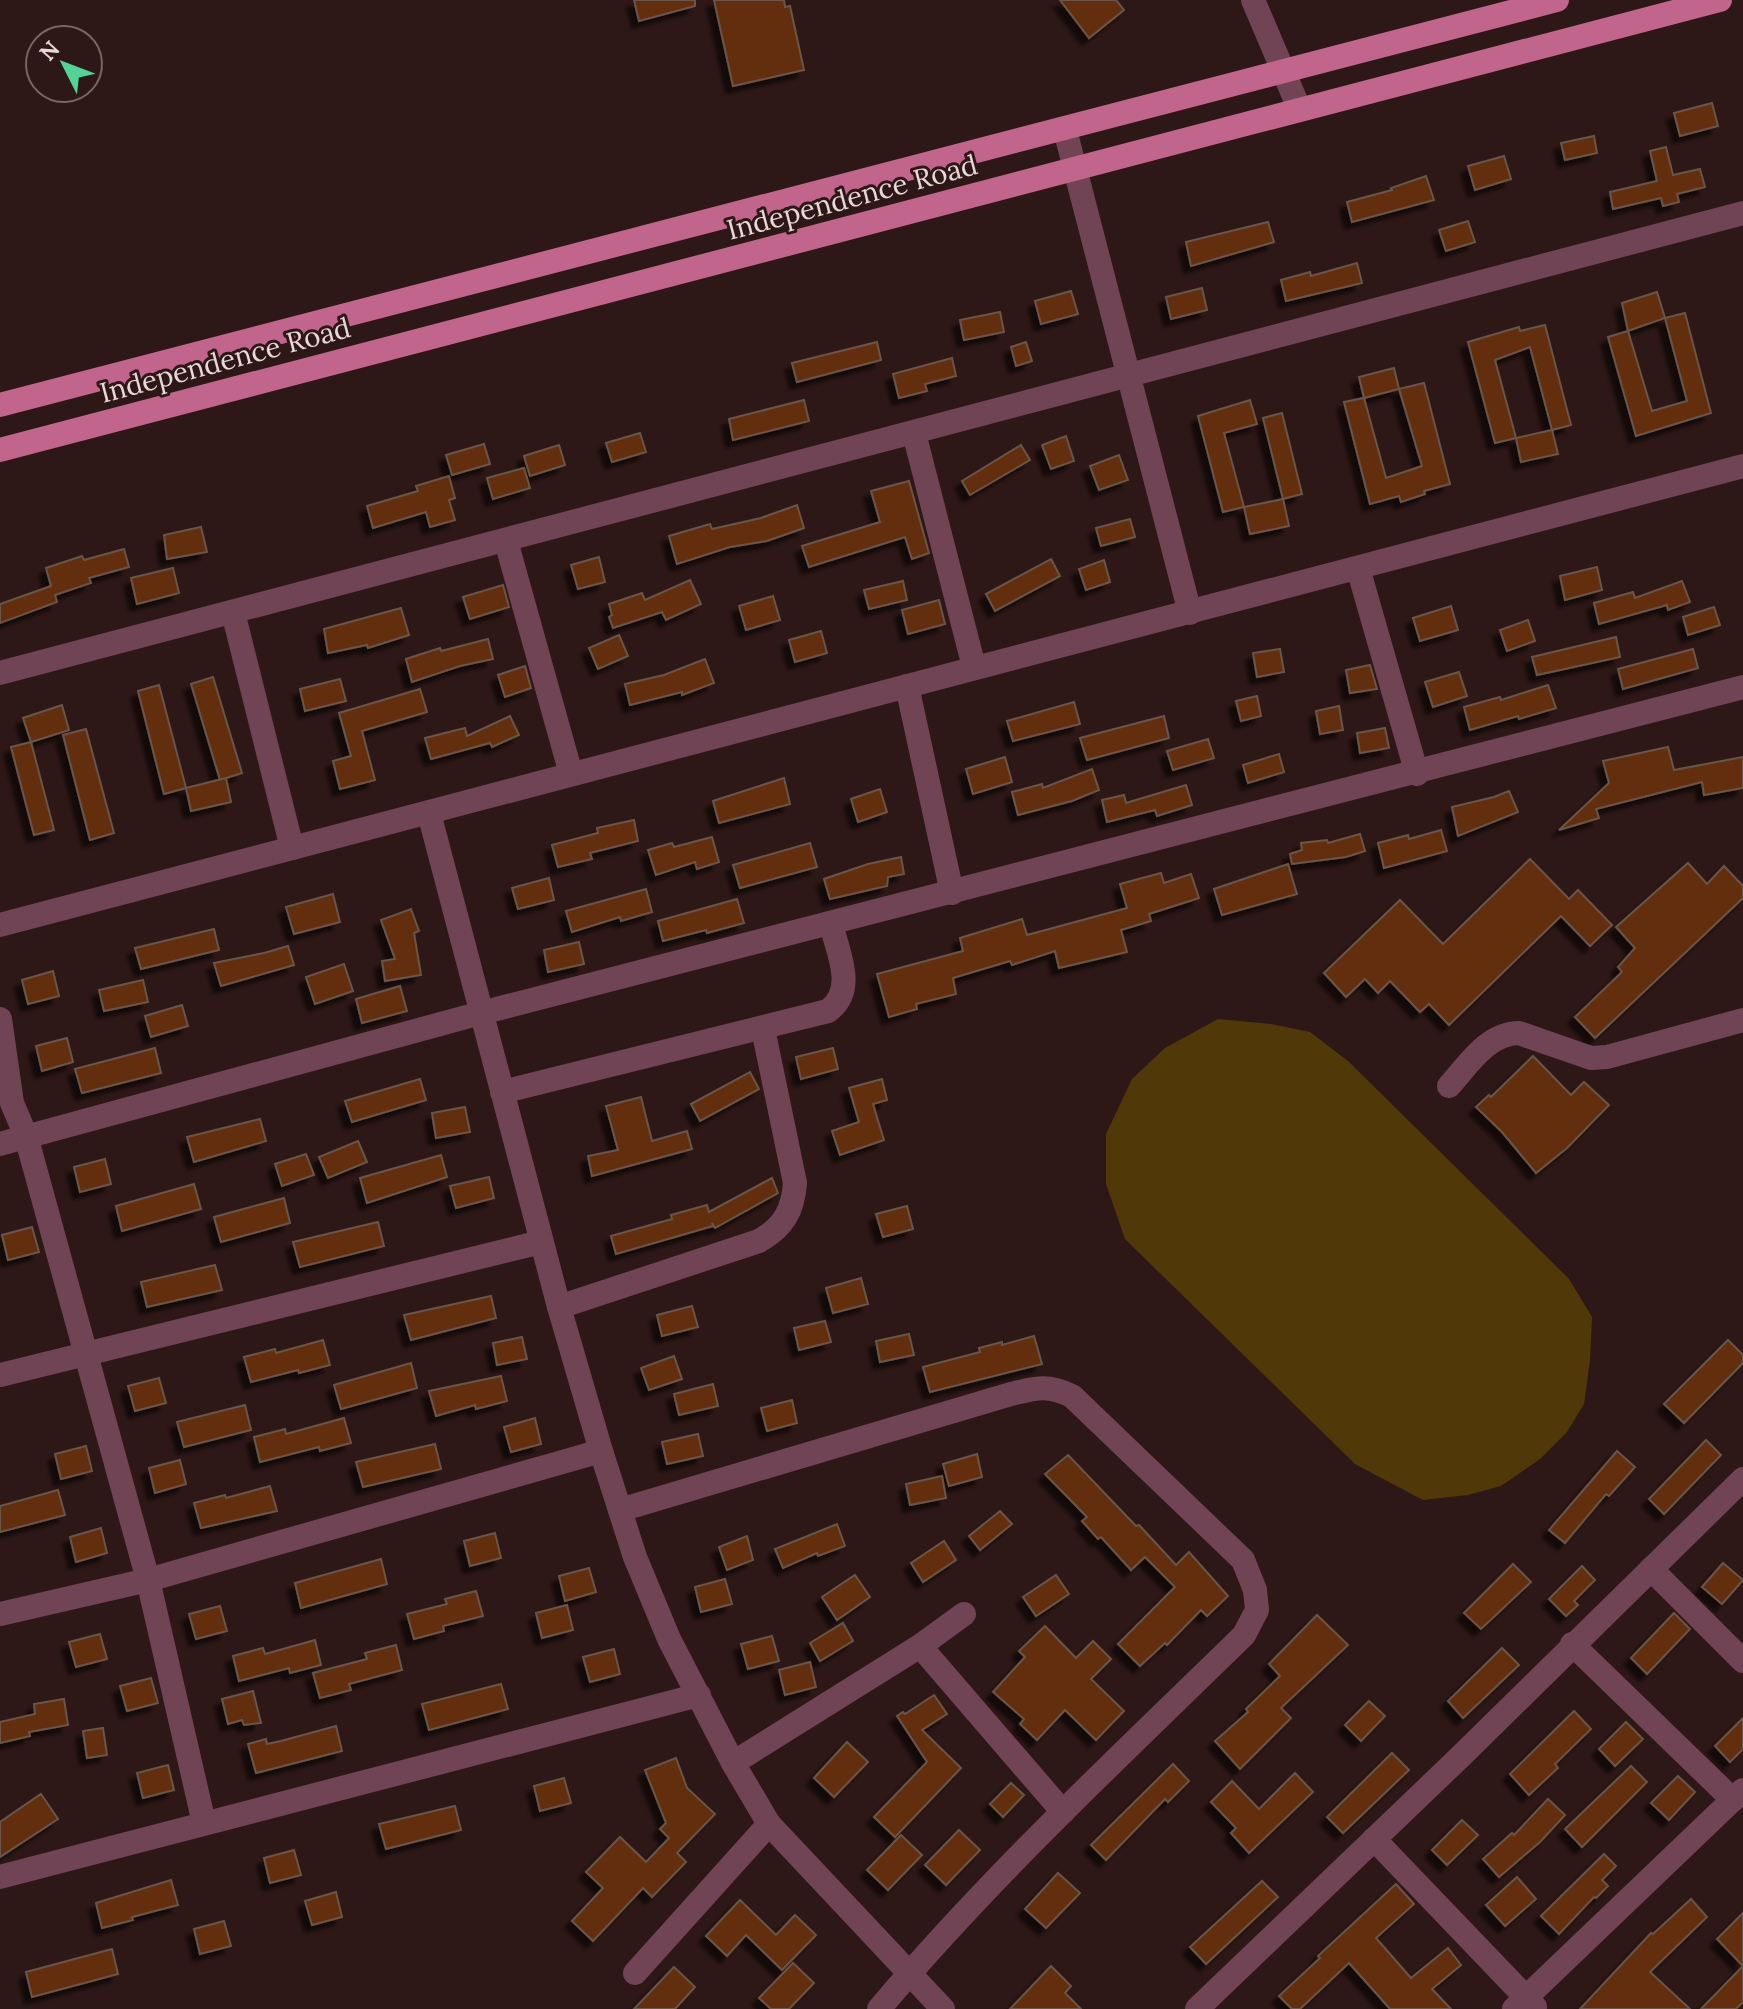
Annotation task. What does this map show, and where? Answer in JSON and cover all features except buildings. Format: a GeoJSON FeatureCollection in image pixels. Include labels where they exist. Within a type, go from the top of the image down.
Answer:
{"type":"FeatureCollection","features":[{"type":"Feature","properties":{"kind":"main road","name":"Independence Road"},"geometry":{"type":"LineString","coordinates":[[0,405],[1557,0]]}},
{"type":"Feature","properties":{"kind":"main road","name":"Independence Road"},"geometry":{"type":"LineString","coordinates":[[0,450],[1720,0]]}},
{"type":"Feature","properties":{"kind":"main road"},"geometry":{"type":"LineString","coordinates":[[766,207],[776,248]]}},
{"type":"Feature","properties":{"kind":"street"},"geometry":{"type":"LineString","coordinates":[[1253,0],[1299,108]]}},
{"type":"Feature","properties":{"kind":"street"},"geometry":{"type":"LineString","coordinates":[[1065,130],[1190,613]]}},
{"type":"Feature","properties":{"kind":"street"},"geometry":{"type":"LineString","coordinates":[[0,673],[1743,213]]}},
{"type":"Feature","properties":{"kind":"street"},"geometry":{"type":"LineString","coordinates":[[914,433],[974,667]]}},
{"type":"Feature","properties":{"kind":"street"},"geometry":{"type":"LineString","coordinates":[[0,925],[1743,466]]}},
{"type":"Feature","properties":{"kind":"street"},"geometry":{"type":"LineString","coordinates":[[506,541],[571,774]]}},
{"type":"Feature","properties":{"kind":"street"},"geometry":{"type":"LineString","coordinates":[[1358,568],[1417,774]]}},
{"type":"Feature","properties":{"kind":"street"},"geometry":{"type":"LineString","coordinates":[[233,612],[292,848]]}},
{"type":"Feature","properties":{"kind":"street"},"geometry":{"type":"LineString","coordinates":[[907,686],[952,893]]}},
{"type":"Feature","properties":{"kind":"street"},"geometry":{"type":"LineString","coordinates":[[0,1144],[481,1013],[1417,774],[1743,687]]}},
{"type":"Feature","properties":{"kind":"street"},"geometry":{"type":"LineString","coordinates":[[429,813],[559,1307],[635,1557],[669,1639],[733,1763],[769,1824],[943,2009]]}},
{"type":"Feature","properties":{"kind":"street"},"geometry":{"type":"LineString","coordinates":[[502,1092],[828,1011],[842,999],[844,977],[831,924]]}},
{"type":"Feature","properties":{"kind":"street"},"geometry":{"type":"LineString","coordinates":[[0,1019],[12,1103],[26,1136],[148,1580],[204,1823]]}},
{"type":"Feature","properties":{"kind":"street"},"geometry":{"type":"LineString","coordinates":[[1449,1086],[1492,1040],[1507,1033],[1519,1033],[1591,1058],[1607,1057],[1743,1020]]}},
{"type":"Feature","properties":{"kind":"street"},"geometry":{"type":"LineString","coordinates":[[559,1307],[759,1241],[775,1232],[787,1218],[794,1201],[795,1183],[763,1029]]}},
{"type":"Feature","properties":{"kind":"street"},"geometry":{"type":"LineString","coordinates":[[0,1375],[541,1242]]}},
{"type":"Feature","properties":{"kind":"street"},"geometry":{"type":"LineString","coordinates":[[620,1510],[1024,1391],[1054,1387],[1072,1396],[1243,1560],[1255,1590],[1257,1610],[1244,1635],[1063,1812],[879,2009]]}},
{"type":"Feature","properties":{"kind":"street"},"geometry":{"type":"LineString","coordinates":[[0,1614],[148,1580],[601,1451]]}},
{"type":"Feature","properties":{"kind":"street"},"geometry":{"type":"LineString","coordinates":[[1197,2009],[1743,1479]]}},
{"type":"Feature","properties":{"kind":"street"},"geometry":{"type":"LineString","coordinates":[[1651,1569],[1743,1661]]}},
{"type":"Feature","properties":{"kind":"street"},"geometry":{"type":"LineString","coordinates":[[733,1763],[920,1646],[964,1614]]}},
{"type":"Feature","properties":{"kind":"street"},"geometry":{"type":"LineString","coordinates":[[1374,1839],[1525,2005],[1738,1795],[1572,1644]]}},
{"type":"Feature","properties":{"kind":"street"},"geometry":{"type":"LineString","coordinates":[[920,1646],[1063,1812]]}},
{"type":"Feature","properties":{"kind":"street"},"geometry":{"type":"LineString","coordinates":[[0,1877],[699,1695]]}},
{"type":"Feature","properties":{"kind":"street"},"geometry":{"type":"LineString","coordinates":[[635,1973],[769,1824]]}},
{"type":"Feature","properties":{"kind":"shaded area"},"geometry":{"type":"Polygon","coordinates":[[[1218,1019],[1271,1024],[1310,1032],[1348,1061],[1569,1279],[1592,1317],[1584,1404],[1567,1432],[1540,1459],[1501,1486],[1468,1495],[1423,1500],[1355,1464],[1125,1239],[1106,1184],[1106,1134],[1132,1079],[1165,1048],[1218,1019]]]}}]}
